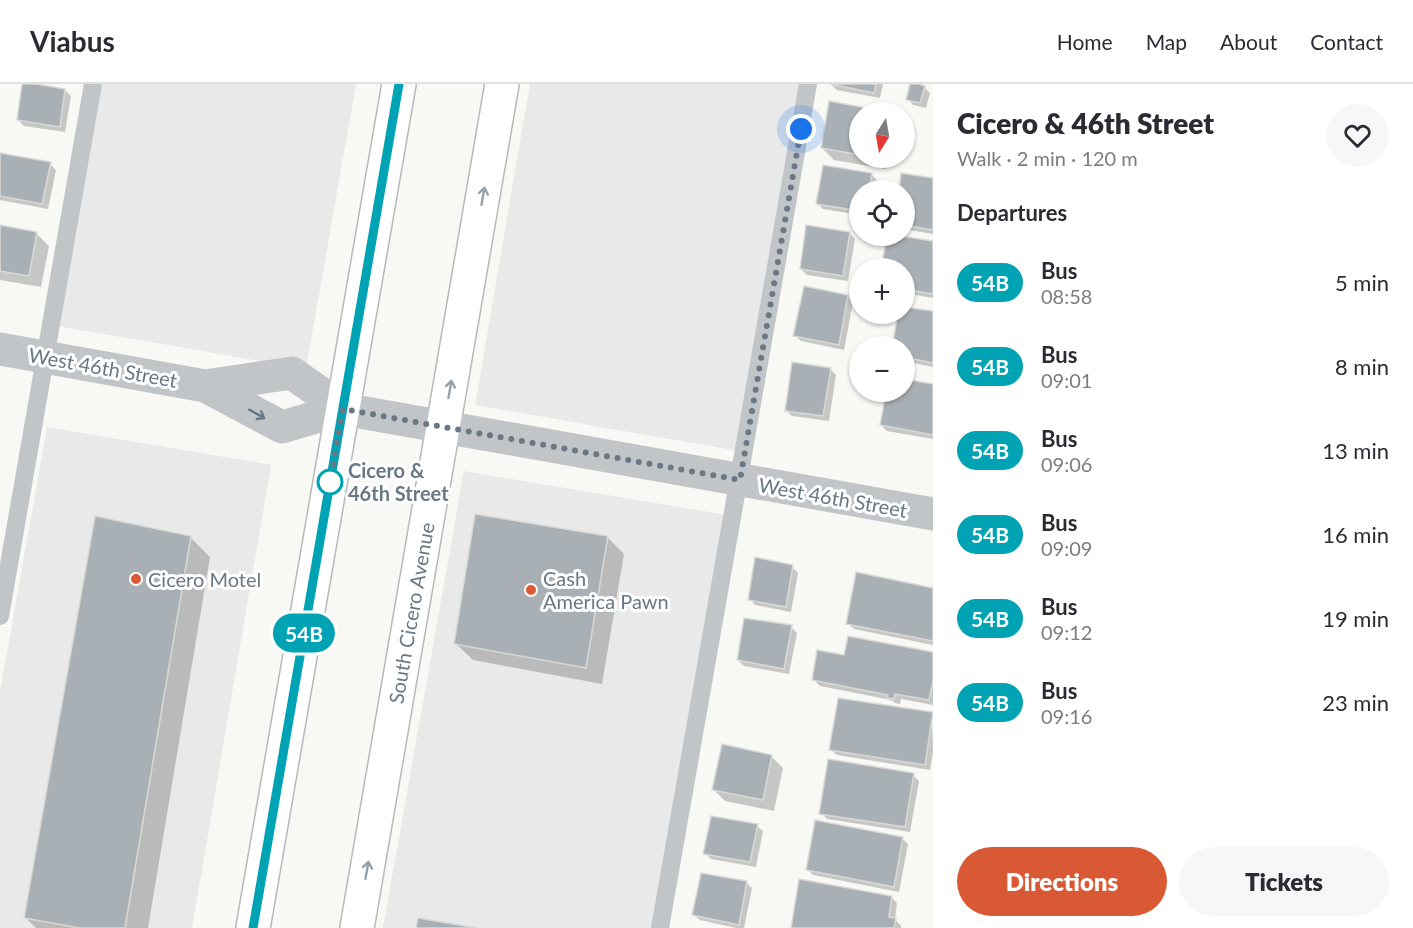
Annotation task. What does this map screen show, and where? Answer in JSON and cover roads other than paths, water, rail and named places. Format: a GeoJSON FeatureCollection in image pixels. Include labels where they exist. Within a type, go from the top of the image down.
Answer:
{"type":"FeatureCollection","features":[{"type":"Feature","properties":{"kind":"main road"},"geometry":{"type":"LineString","coordinates":[[253,928],[399,84]]}},
{"type":"Feature","properties":{"kind":"main road","name":"South Cicero Avenue"},"geometry":{"type":"LineString","coordinates":[[357,928],[502,84]]}},
{"type":"Feature","properties":{"kind":"street","name":"West 46th Street"},"geometry":{"type":"LineString","coordinates":[[0,349],[205,386],[282,427],[343,409]]}},
{"type":"Feature","properties":{"kind":"street","name":"West 46th Street"},"geometry":{"type":"LineString","coordinates":[[205,386],[292,373],[343,409],[933,514]]}},
{"type":"Feature","properties":{"kind":"lane"},"geometry":{"type":"LineString","coordinates":[[0,616],[93,84]]}},
{"type":"Feature","properties":{"kind":"lane"},"geometry":{"type":"LineString","coordinates":[[660,928],[808,84]]}},
{"type":"Feature","properties":{"kind":"place","name":"Cicero & 46th Street"},"geometry":{"type":"Point","coordinates":[330,482]}},
{"type":"Feature","properties":{"kind":"place","name":"Cicero Motel"},"geometry":{"type":"Point","coordinates":[136,579]}},
{"type":"Feature","properties":{"kind":"place","name":"Cash America Pawn"},"geometry":{"type":"Point","coordinates":[531,590]}}]}
